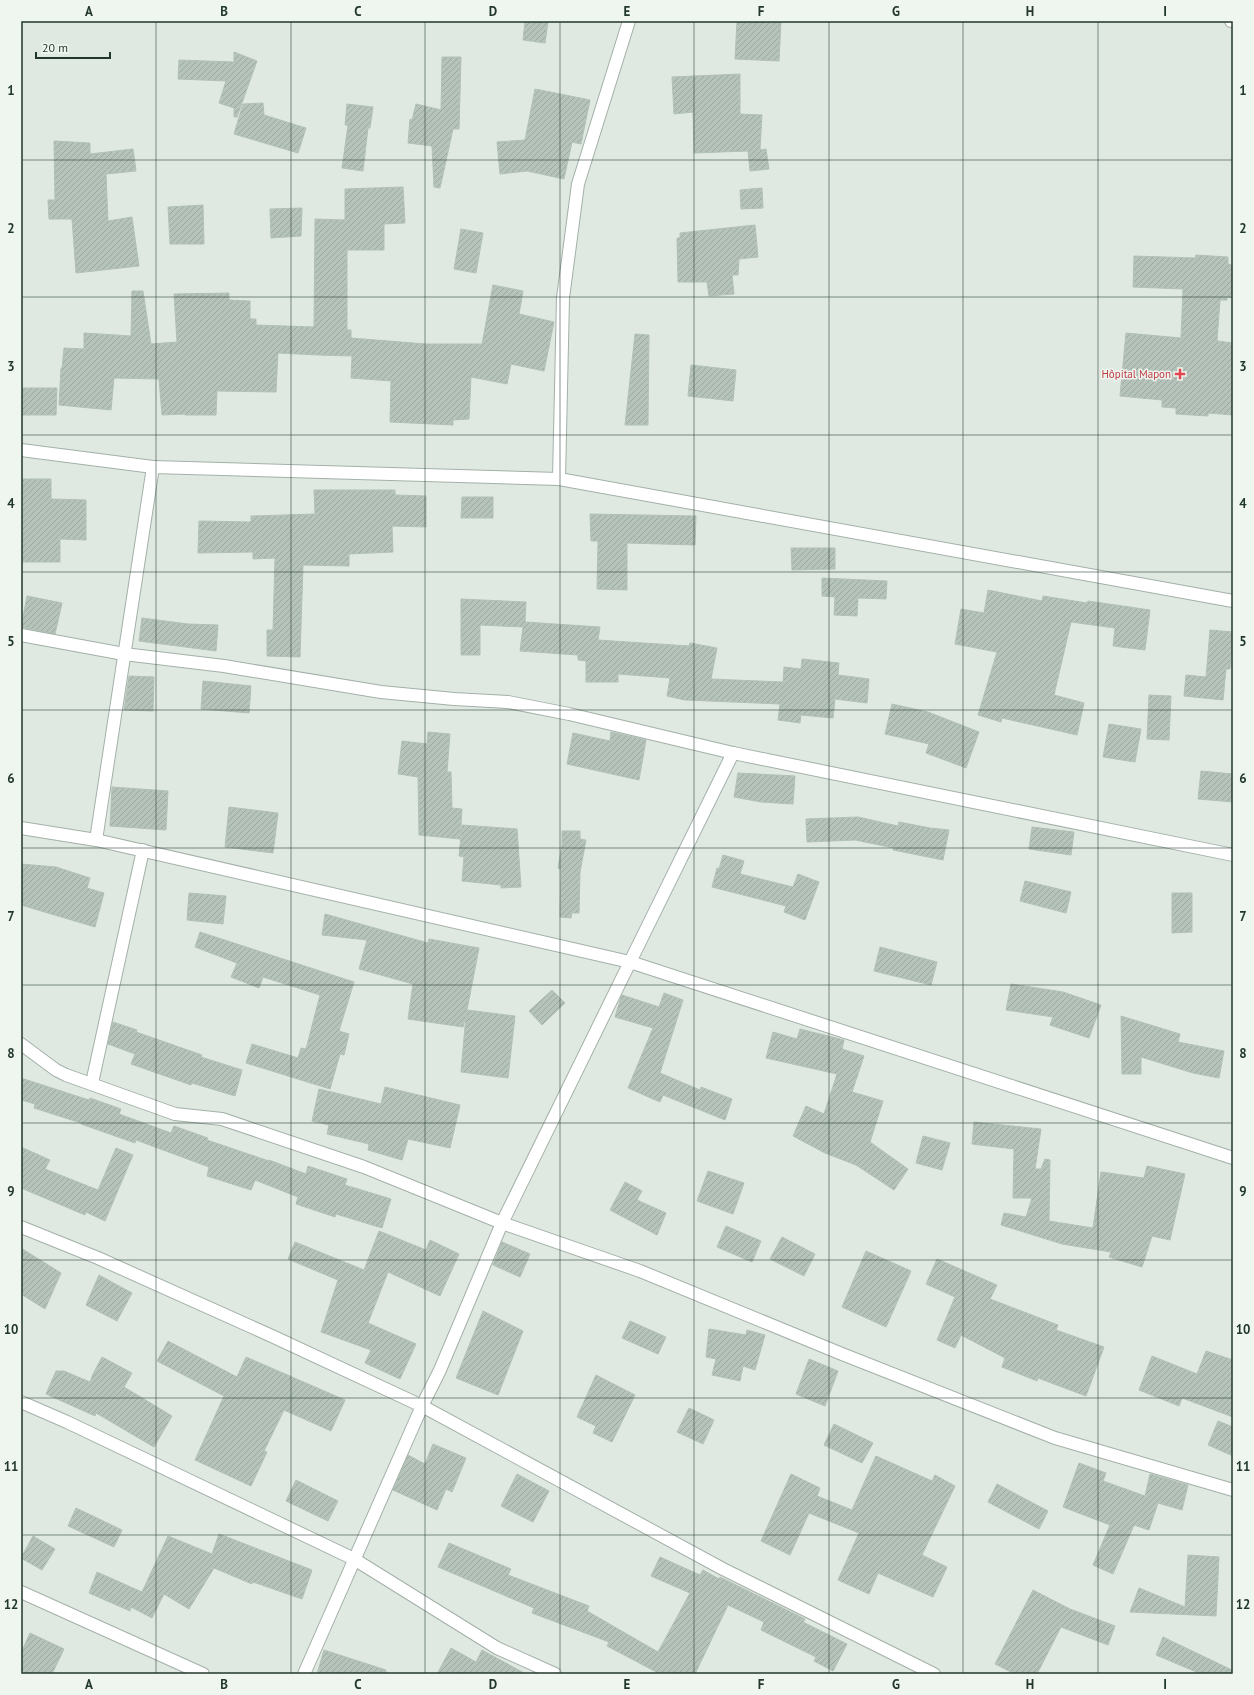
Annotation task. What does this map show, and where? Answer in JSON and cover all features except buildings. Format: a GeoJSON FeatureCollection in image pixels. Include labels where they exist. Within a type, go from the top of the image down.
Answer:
{"type":"FeatureCollection","features":[{"type":"Feature","properties":{"kind":"street"},"geometry":{"type":"LineString","coordinates":[[559,478],[562,298],[578,184],[629,21]]}},
{"type":"Feature","properties":{"kind":"street"},"geometry":{"type":"LineString","coordinates":[[21,450],[153,467],[559,478],[1233,601]]}},
{"type":"Feature","properties":{"kind":"street"},"geometry":{"type":"LineString","coordinates":[[96,840],[153,467]]}},
{"type":"Feature","properties":{"kind":"street"},"geometry":{"type":"LineString","coordinates":[[21,635],[124,654],[224,666],[381,692],[454,699],[508,702],[569,714],[733,753],[1233,855]]}},
{"type":"Feature","properties":{"kind":"street"},"geometry":{"type":"LineString","coordinates":[[304,1674],[422,1406],[440,1370],[502,1223],[733,753]]}},
{"type":"Feature","properties":{"kind":"street"},"geometry":{"type":"LineString","coordinates":[[21,828],[96,840],[143,850],[630,962],[1233,1158]]}},
{"type":"Feature","properties":{"kind":"street"},"geometry":{"type":"LineString","coordinates":[[92,1083],[143,850]]}},
{"type":"Feature","properties":{"kind":"street"},"geometry":{"type":"LineString","coordinates":[[21,1044],[56,1070],[175,1114],[222,1119],[364,1166],[502,1223],[640,1271],[842,1354],[1055,1438],[1233,1490]]}},
{"type":"Feature","properties":{"kind":"street"},"geometry":{"type":"LineString","coordinates":[[21,1227],[98,1258],[422,1406],[716,1565],[934,1674]]}},
{"type":"Feature","properties":{"kind":"street"},"geometry":{"type":"LineString","coordinates":[[21,1402],[67,1422],[354,1559],[497,1648],[555,1674]]}},
{"type":"Feature","properties":{"kind":"street"},"geometry":{"type":"LineString","coordinates":[[21,1592],[203,1674]]}},
{"type":"Feature","properties":{"kind":"place","name":"Hôpital Mapon"},"geometry":{"type":"Point","coordinates":[1180,374]}}]}
